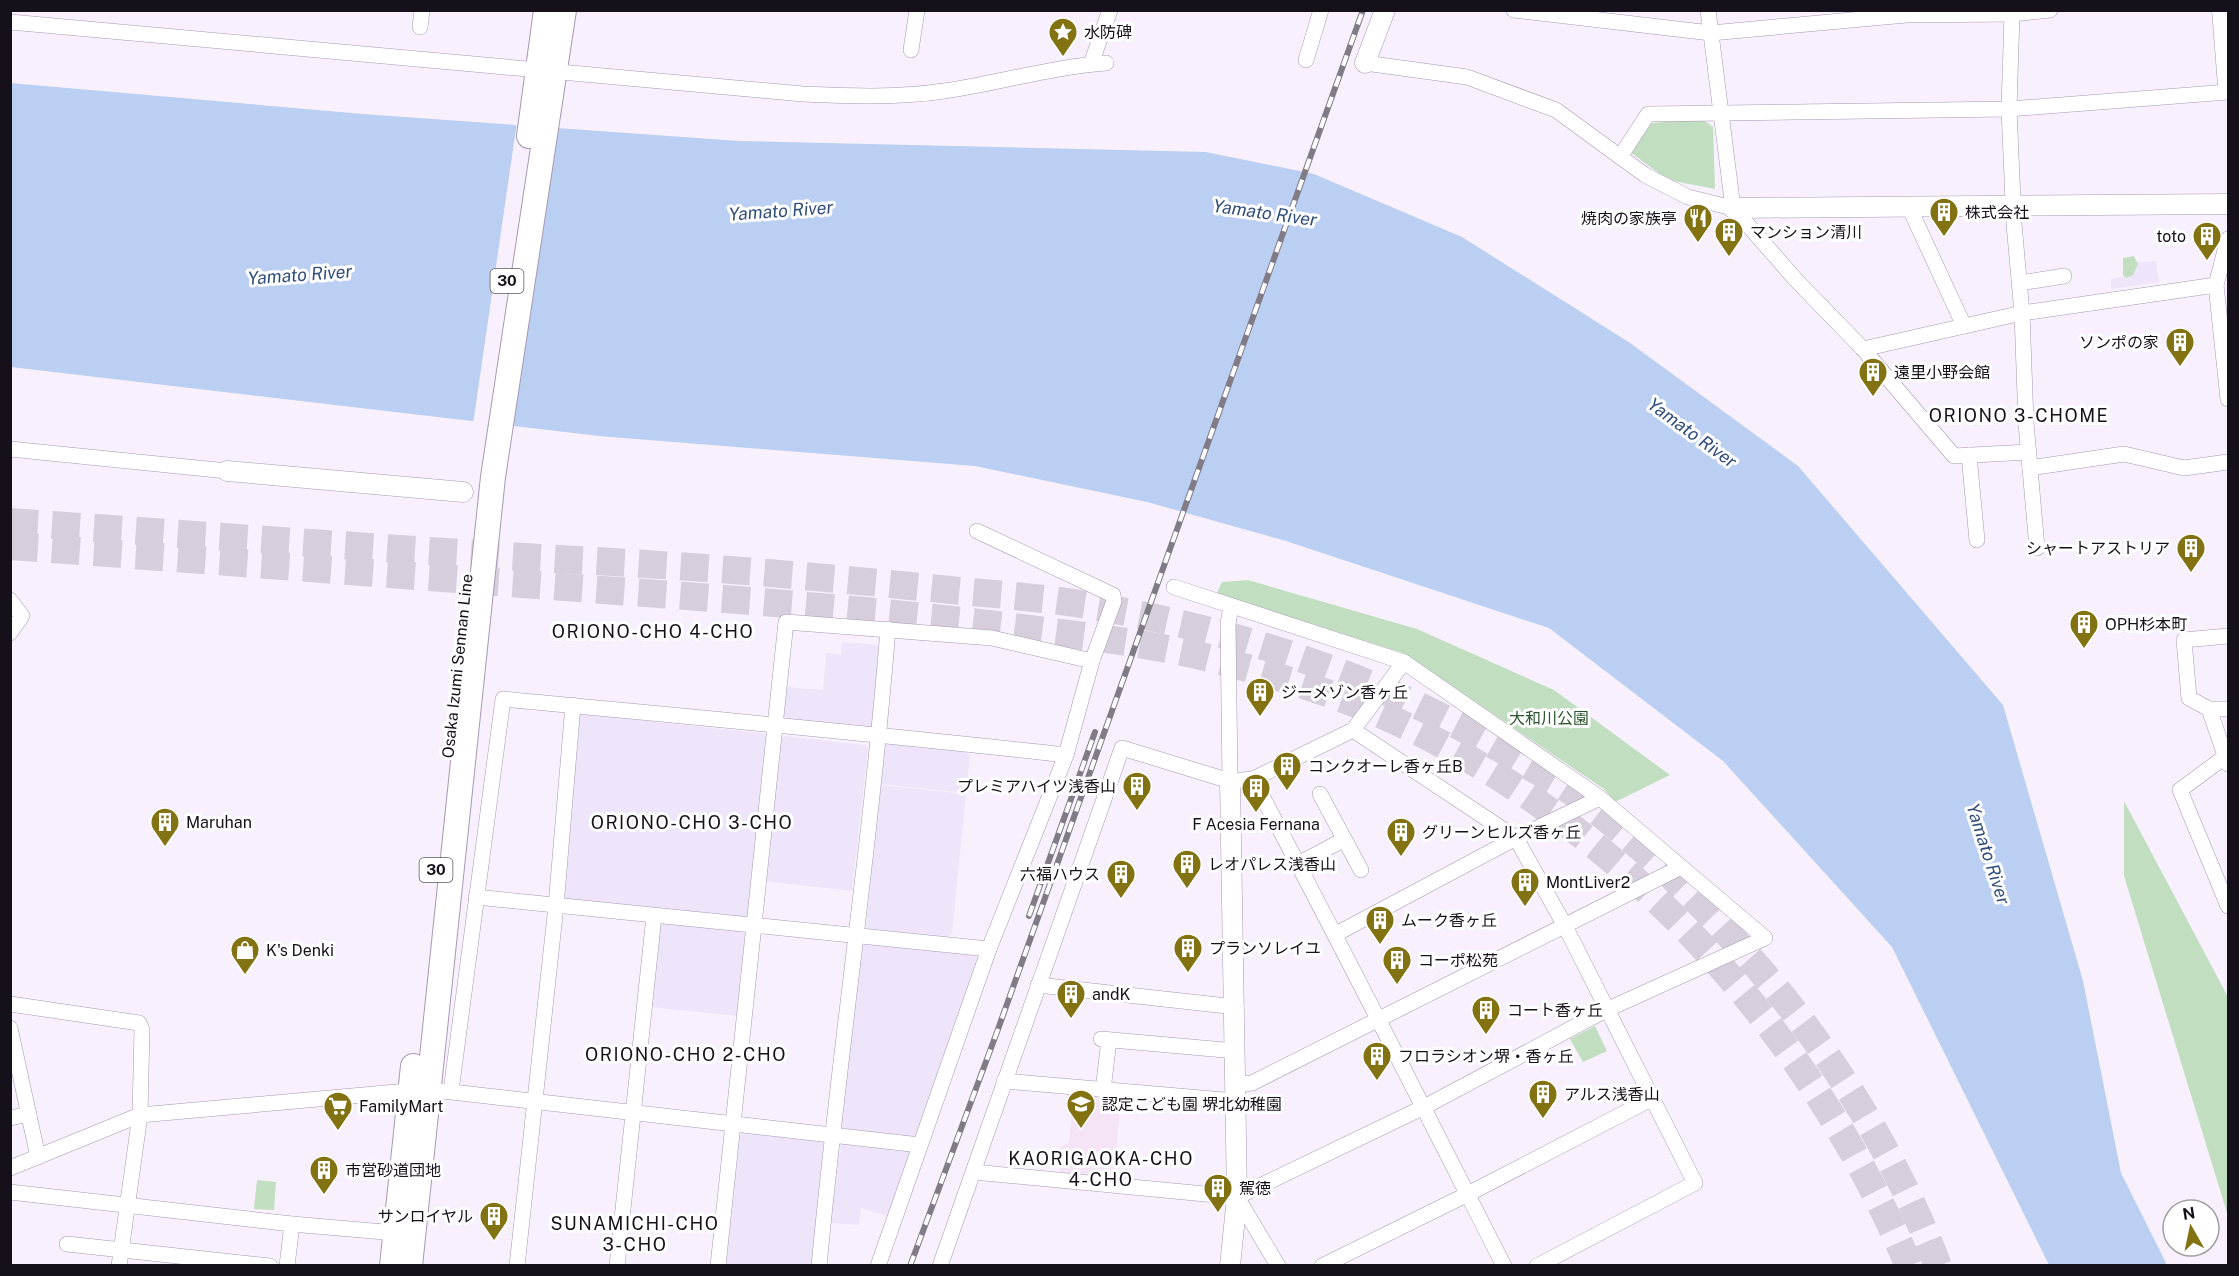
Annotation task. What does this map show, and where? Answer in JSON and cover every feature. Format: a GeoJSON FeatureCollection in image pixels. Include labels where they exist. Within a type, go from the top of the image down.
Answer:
{"type":"FeatureCollection","features":[{"type":"Feature","properties":{"kind":"main road","name":"30"},"geometry":{"type":"LineString","coordinates":[[546,10],[546,80]]}},
{"type":"Feature","properties":{"kind":"main road","name":"30"},"geometry":{"type":"LineString","coordinates":[[546,80],[564,10]]}},
{"type":"Feature","properties":{"kind":"main road","name":"Osaka Izumi Sennan Line"},"geometry":{"type":"LineString","coordinates":[[410,1266],[430,1090],[480,486],[546,80]]}},
{"type":"Feature","properties":{"kind":"main road","name":"Osaka Izumi Sennan Line"},"geometry":{"type":"LineString","coordinates":[[392,1266],[396,1233],[430,1090]]}},
{"type":"Feature","properties":{"kind":"street"},"geometry":{"type":"LineString","coordinates":[[420,27],[422,10]]}},
{"type":"Feature","properties":{"kind":"street"},"geometry":{"type":"LineString","coordinates":[[911,51],[917,10]]}},
{"type":"Feature","properties":{"kind":"street"},"geometry":{"type":"LineString","coordinates":[[10,22],[546,80],[803,94],[909,96],[1098,63],[1110,10]]}},
{"type":"Feature","properties":{"kind":"street"},"geometry":{"type":"LineString","coordinates":[[1306,60],[1322,10]]}},
{"type":"Feature","properties":{"kind":"street"},"geometry":{"type":"LineString","coordinates":[[1385,10],[1365,63],[1467,77],[1556,110],[1645,175],[1688,197],[1733,208],[2229,204]]}},
{"type":"Feature","properties":{"kind":"street"},"geometry":{"type":"LineString","coordinates":[[1514,10],[1711,33],[1906,13],[2012,14],[2050,10]]}},
{"type":"Feature","properties":{"kind":"street"},"geometry":{"type":"LineString","coordinates":[[1708,10],[1733,208],[1796,280],[1863,349],[1954,456],[2029,452]]}},
{"type":"Feature","properties":{"kind":"street"},"geometry":{"type":"LineString","coordinates":[[2222,10],[2229,86]]}},
{"type":"Feature","properties":{"kind":"street"},"geometry":{"type":"LineString","coordinates":[[2012,14],[2009,109],[2030,468],[2037,548]]}},
{"type":"Feature","properties":{"kind":"street"},"geometry":{"type":"LineString","coordinates":[[1620,157],[1648,114],[2009,109],[2229,92]]}},
{"type":"Feature","properties":{"kind":"street"},"geometry":{"type":"LineString","coordinates":[[1909,207],[1964,326]]}},
{"type":"Feature","properties":{"kind":"street"},"geometry":{"type":"LineString","coordinates":[[2229,239],[2216,285],[2229,399]]}},
{"type":"Feature","properties":{"kind":"street"},"geometry":{"type":"LineString","coordinates":[[2020,284],[2064,276]]}},
{"type":"Feature","properties":{"kind":"street"},"geometry":{"type":"LineString","coordinates":[[1863,349],[2022,314],[2216,285]]}},
{"type":"Feature","properties":{"kind":"street"},"geometry":{"type":"LineString","coordinates":[[10,449],[227,471],[480,486]]}},
{"type":"Feature","properties":{"kind":"street"},"geometry":{"type":"LineString","coordinates":[[2030,468],[2124,454],[2184,468],[2229,462]]}},
{"type":"Feature","properties":{"kind":"street"},"geometry":{"type":"LineString","coordinates":[[1969,455],[1977,540]]}},
{"type":"Feature","properties":{"kind":"street"},"geometry":{"type":"LineString","coordinates":[[878,1266],[989,949],[1066,755],[1092,661],[1114,601],[1113,595],[977,531]]}},
{"type":"Feature","properties":{"kind":"street"},"geometry":{"type":"LineString","coordinates":[[974,1172],[1237,1197],[1425,1107],[1606,1010],[1765,938],[1600,798],[1404,662],[1174,588]]}},
{"type":"Feature","properties":{"kind":"street"},"geometry":{"type":"LineString","coordinates":[[10,600],[22,616],[10,633]]}},
{"type":"Feature","properties":{"kind":"street"},"geometry":{"type":"LineString","coordinates":[[1230,1266],[1237,1197],[1236,1007],[1228,624],[1231,606]]}},
{"type":"Feature","properties":{"kind":"street"},"geometry":{"type":"LineString","coordinates":[[718,1266],[786,622],[992,638],[1092,661]]}},
{"type":"Feature","properties":{"kind":"street"},"geometry":{"type":"LineString","coordinates":[[819,1266],[831,1135],[879,734],[888,629]]}},
{"type":"Feature","properties":{"kind":"street"},"geometry":{"type":"LineString","coordinates":[[2229,636],[2184,640],[2189,698],[2209,709],[2229,709]]}},
{"type":"Feature","properties":{"kind":"street"},"geometry":{"type":"LineString","coordinates":[[945,1265],[1004,1081],[1122,748],[1230,781],[1253,779],[1353,730],[1404,662]]}},
{"type":"Feature","properties":{"kind":"street"},"geometry":{"type":"LineString","coordinates":[[430,1090],[476,897],[503,699],[674,717],[775,723],[1066,755]]}},
{"type":"Feature","properties":{"kind":"street"},"geometry":{"type":"LineString","coordinates":[[517,1266],[537,1103],[573,705]]}},
{"type":"Feature","properties":{"kind":"street"},"geometry":{"type":"LineString","coordinates":[[2209,709],[2227,760],[2180,790],[2229,906]]}},
{"type":"Feature","properties":{"kind":"street"},"geometry":{"type":"LineString","coordinates":[[1353,730],[1516,838],[1565,926],[1695,1183],[1537,1266]]}},
{"type":"Feature","properties":{"kind":"street"},"geometry":{"type":"LineString","coordinates":[[1253,779],[1336,934],[1377,1020],[1425,1107],[1504,1266]]}},
{"type":"Feature","properties":{"kind":"street"},"geometry":{"type":"LineString","coordinates":[[1320,794],[1361,870]]}},
{"type":"Feature","properties":{"kind":"street"},"geometry":{"type":"LineString","coordinates":[[1336,934],[1516,838],[1600,798]]}},
{"type":"Feature","properties":{"kind":"street"},"geometry":{"type":"LineString","coordinates":[[1298,864],[1343,840]]}},
{"type":"Feature","properties":{"kind":"street"},"geometry":{"type":"LineString","coordinates":[[1004,1081],[1103,1089],[1236,1093],[1681,867]]}},
{"type":"Feature","properties":{"kind":"street"},"geometry":{"type":"LineString","coordinates":[[476,897],[989,949]]}},
{"type":"Feature","properties":{"kind":"street"},"geometry":{"type":"LineString","coordinates":[[617,1266],[654,915]]}},
{"type":"Feature","properties":{"kind":"street"},"geometry":{"type":"LineString","coordinates":[[1038,986],[1236,1007]]}},
{"type":"Feature","properties":{"kind":"street"},"geometry":{"type":"LineString","coordinates":[[10,1004],[139,1023],[142,1030],[140,1115],[120,1258]]}},
{"type":"Feature","properties":{"kind":"street"},"geometry":{"type":"LineString","coordinates":[[10,1028],[16,1075],[29,1114],[38,1157]]}},
{"type":"Feature","properties":{"kind":"street"},"geometry":{"type":"LineString","coordinates":[[1103,1089],[1105,1039],[1236,1052]]}},
{"type":"Feature","properties":{"kind":"street"},"geometry":{"type":"LineString","coordinates":[[10,1168],[140,1115],[430,1090],[920,1145]]}},
{"type":"Feature","properties":{"kind":"street"},"geometry":{"type":"LineString","coordinates":[[1322,1266],[1468,1194],[1651,1099]]}},
{"type":"Feature","properties":{"kind":"street"},"geometry":{"type":"LineString","coordinates":[[10,1118],[29,1114]]}},
{"type":"Feature","properties":{"kind":"street"},"geometry":{"type":"LineString","coordinates":[[10,1192],[292,1224],[396,1233]]}},
{"type":"Feature","properties":{"kind":"street"},"geometry":{"type":"LineString","coordinates":[[1237,1197],[1278,1266]]}},
{"type":"Feature","properties":{"kind":"street"},"geometry":{"type":"LineString","coordinates":[[287,1266],[292,1224]]}},
{"type":"Feature","properties":{"kind":"street"},"geometry":{"type":"LineString","coordinates":[[68,1244],[120,1258],[270,1266]]}},
{"type":"Feature","properties":{"kind":"shaded area"},"geometry":{"type":"Polygon","coordinates":[[[2156,261],[2159,282],[2111,289],[2111,279],[2133,275],[2137,262],[2156,261]]]}},
{"type":"Feature","properties":{"kind":"shaded area"},"geometry":{"type":"Polygon","coordinates":[[[842,642],[879,645],[872,726],[869,730],[783,719],[786,687],[823,690],[826,653],[841,655],[842,642]]]}},
{"type":"Feature","properties":{"kind":"shaded area"},"geometry":{"type":"Polygon","coordinates":[[[579,714],[769,734],[750,913],[745,917],[564,899],[560,895],[579,714]]]}},
{"type":"Feature","properties":{"kind":"shaded area"},"geometry":{"type":"Polygon","coordinates":[[[785,736],[865,745],[868,748],[852,891],[764,881],[780,739],[785,736]]]}},
{"type":"Feature","properties":{"kind":"shaded area"},"geometry":{"type":"Polygon","coordinates":[[[883,743],[966,752],[970,757],[966,793],[879,784],[883,743]]]}},
{"type":"Feature","properties":{"kind":"shaded area"},"geometry":{"type":"Polygon","coordinates":[[[880,785],[966,794],[952,933],[944,940],[872,933],[866,927],[880,785]]]}},
{"type":"Feature","properties":{"kind":"shaded area"},"geometry":{"type":"Polygon","coordinates":[[[661,920],[744,930],[747,934],[738,1016],[651,1007],[661,920]]]}},
{"type":"Feature","properties":{"kind":"shaded area"},"geometry":{"type":"Polygon","coordinates":[[[866,942],[973,953],[977,958],[921,1133],[916,1138],[844,1131],[839,1126],[860,945],[866,942]]]}},
{"type":"Feature","properties":{"kind":"shaded area"},"geometry":{"type":"Polygon","coordinates":[[[1074,1090],[1121,1095],[1114,1177],[1061,1172],[1053,1150],[1069,1143],[1074,1090]]]}},
{"type":"Feature","properties":{"kind":"shaded area"},"geometry":{"type":"Polygon","coordinates":[[[746,1131],[822,1138],[827,1143],[815,1265],[725,1266],[738,1135],[746,1131]]]}},
{"type":"Feature","properties":{"kind":"shaded area"},"geometry":{"type":"Polygon","coordinates":[[[841,1140],[912,1150],[890,1217],[861,1208],[859,1225],[831,1223],[841,1140]]]}},
{"type":"Feature","properties":{"kind":"green space"},"geometry":{"type":"Polygon","coordinates":[[[1702,119],[1713,127],[1715,189],[1668,180],[1630,152],[1652,123],[1702,119]]]}},
{"type":"Feature","properties":{"kind":"green space"},"geometry":{"type":"Polygon","coordinates":[[[2134,256],[2138,264],[2133,275],[2126,278],[2123,275],[2123,258],[2134,256]]]}},
{"type":"Feature","properties":{"kind":"green space","name":"大和川公園"},"geometry":{"type":"Polygon","coordinates":[[[1248,580],[1417,629],[1554,690],[1670,775],[1615,802],[1604,789],[1403,653],[1216,595],[1222,582],[1248,580]]]}},
{"type":"Feature","properties":{"kind":"green space"},"geometry":{"type":"Polygon","coordinates":[[[2124,801],[2228,997],[2228,1216],[2124,876],[2124,801]]]}},
{"type":"Feature","properties":{"kind":"green space"},"geometry":{"type":"Polygon","coordinates":[[[1595,1026],[1607,1051],[1583,1062],[1570,1039],[1595,1026]]]}},
{"type":"Feature","properties":{"kind":"green space"},"geometry":{"type":"Polygon","coordinates":[[[257,1180],[276,1182],[274,1210],[254,1209],[257,1180]]]}},
{"type":"Feature","properties":{"kind":"water","name":"Yamato River"},"geometry":{"type":"Polygon","coordinates":[[[10,83],[363,114],[739,141],[1206,152],[1314,174],[1462,237],[1630,343],[1798,466],[2003,705],[2083,981],[2121,1173],[2161,1253],[2161,1258],[2164,1258],[2167,1265],[2049,1265],[1892,947],[1723,761],[1549,628],[1286,541],[1147,502],[975,466],[599,436],[11,367],[10,83]]]}},
{"type":"Feature","properties":{"kind":"pier"},"geometry":{"type":"Polygon","coordinates":[[[517,122],[556,125],[512,429],[473,424],[517,122]]]}},
{"type":"Feature","properties":{"kind":"tunnel"},"geometry":{"type":"LineString","coordinates":[[10,522],[709,568],[1038,598],[1131,613],[1188,626],[1300,658],[1354,678],[1460,726],[1578,796],[1642,849],[1702,906],[1771,983],[1828,1058],[1878,1138],[1920,1222],[1938,1266]]}},
{"type":"Feature","properties":{"kind":"tunnel"},"geometry":{"type":"LineString","coordinates":[[10,546],[718,598],[986,624],[1168,649],[1276,676],[1338,697],[1432,739],[1521,791],[1604,853],[1680,923],[1750,1001],[1811,1084],[1865,1173],[1909,1266]]}},
{"type":"Feature","properties":{"kind":"railway"},"geometry":{"type":"LineString","coordinates":[[910,1266],[997,1032],[1363,10]]}},
{"type":"Feature","properties":{"kind":"railway"},"geometry":{"type":"LineString","coordinates":[[1029,916],[1095,732]]}},
{"type":"Feature","properties":{"kind":"place","name":"水防碑"},"geometry":{"type":"Point","coordinates":[1063,58]}},
{"type":"Feature","properties":{"kind":"place","name":"株式会社"},"geometry":{"type":"Point","coordinates":[1944,238]}},
{"type":"Feature","properties":{"kind":"place","name":"焼肉の家族亭"},"geometry":{"type":"Point","coordinates":[1698,244]}},
{"type":"Feature","properties":{"kind":"place","name":"マンション清川"},"geometry":{"type":"Point","coordinates":[1729,258]}},
{"type":"Feature","properties":{"kind":"place","name":"toto"},"geometry":{"type":"Point","coordinates":[2207,262]}},
{"type":"Feature","properties":{"kind":"place","name":"ソンポの家"},"geometry":{"type":"Point","coordinates":[2180,368]}},
{"type":"Feature","properties":{"kind":"place","name":"遠里小野会館"},"geometry":{"type":"Point","coordinates":[1873,398]}},
{"type":"Feature","properties":{"kind":"place","name":"シャートアストリア"},"geometry":{"type":"Point","coordinates":[2191,574]}},
{"type":"Feature","properties":{"kind":"place","name":"OPH杉本町"},"geometry":{"type":"Point","coordinates":[2084,650]}},
{"type":"Feature","properties":{"kind":"place","name":"ジーメゾン香ヶ丘"},"geometry":{"type":"Point","coordinates":[1260,718]}},
{"type":"Feature","properties":{"kind":"place","name":"コンクオーレ香ヶ丘B"},"geometry":{"type":"Point","coordinates":[1287,792]}},
{"type":"Feature","properties":{"kind":"place","name":"プレミアハイツ浅香山"},"geometry":{"type":"Point","coordinates":[1137,812]}},
{"type":"Feature","properties":{"kind":"place","name":"F Acesia Fernana"},"geometry":{"type":"Point","coordinates":[1256,814]}},
{"type":"Feature","properties":{"kind":"place","name":"Maruhan"},"geometry":{"type":"Point","coordinates":[165,848]}},
{"type":"Feature","properties":{"kind":"place","name":"グリーンヒルズ香ヶ丘"},"geometry":{"type":"Point","coordinates":[1401,858]}},
{"type":"Feature","properties":{"kind":"place","name":"レオパレス浅香山"},"geometry":{"type":"Point","coordinates":[1187,890]}},
{"type":"Feature","properties":{"kind":"place","name":"六福ハウス"},"geometry":{"type":"Point","coordinates":[1121,900]}},
{"type":"Feature","properties":{"kind":"place","name":"MontLiver2"},"geometry":{"type":"Point","coordinates":[1525,908]}},
{"type":"Feature","properties":{"kind":"place","name":"ムーク香ヶ丘"},"geometry":{"type":"Point","coordinates":[1380,946]}},
{"type":"Feature","properties":{"kind":"place","name":"プランソレイユ"},"geometry":{"type":"Point","coordinates":[1188,974]}},
{"type":"Feature","properties":{"kind":"place","name":"K's Denki"},"geometry":{"type":"Point","coordinates":[245,976]}},
{"type":"Feature","properties":{"kind":"place","name":"コーポ松苑"},"geometry":{"type":"Point","coordinates":[1397,986]}},
{"type":"Feature","properties":{"kind":"place","name":"andK"},"geometry":{"type":"Point","coordinates":[1071,1020]}},
{"type":"Feature","properties":{"kind":"place","name":"コート香ヶ丘"},"geometry":{"type":"Point","coordinates":[1486,1036]}},
{"type":"Feature","properties":{"kind":"place","name":"フロラシオン堺・香ヶ丘"},"geometry":{"type":"Point","coordinates":[1377,1082]}},
{"type":"Feature","properties":{"kind":"place","name":"アルス浅香山"},"geometry":{"type":"Point","coordinates":[1543,1120]}},
{"type":"Feature","properties":{"kind":"place","name":"認定こども園 堺北幼稚園"},"geometry":{"type":"Point","coordinates":[1081,1130]}},
{"type":"Feature","properties":{"kind":"place","name":"FamilyMart"},"geometry":{"type":"Point","coordinates":[338,1132]}},
{"type":"Feature","properties":{"kind":"place","name":"市営砂道団地"},"geometry":{"type":"Point","coordinates":[324,1196]}},
{"type":"Feature","properties":{"kind":"place","name":"駕徳"},"geometry":{"type":"Point","coordinates":[1218,1214]}},
{"type":"Feature","properties":{"kind":"place","name":"サンロイヤル"},"geometry":{"type":"Point","coordinates":[494,1242]}},
{"type":"Feature","properties":{"kind":"district","name":"ORIONO 3-CHOME"},"geometry":{"type":"Point","coordinates":[2019,416]}},
{"type":"Feature","properties":{"kind":"district","name":"ORIONO-CHO 4-CHO"},"geometry":{"type":"Point","coordinates":[653,632]}},
{"type":"Feature","properties":{"kind":"district","name":"ORIONO-CHO 3-CHO"},"geometry":{"type":"Point","coordinates":[692,823]}},
{"type":"Feature","properties":{"kind":"district","name":"ORIONO-CHO 2-CHO"},"geometry":{"type":"Point","coordinates":[686,1055]}},
{"type":"Feature","properties":{"kind":"district","name":"KAORIGAOKA-CHO 4-CHO"},"geometry":{"type":"Point","coordinates":[1101,1169]}},
{"type":"Feature","properties":{"kind":"district","name":"SUNAMICHI-CHO 3-CHO"},"geometry":{"type":"Point","coordinates":[635,1234]}}]}
